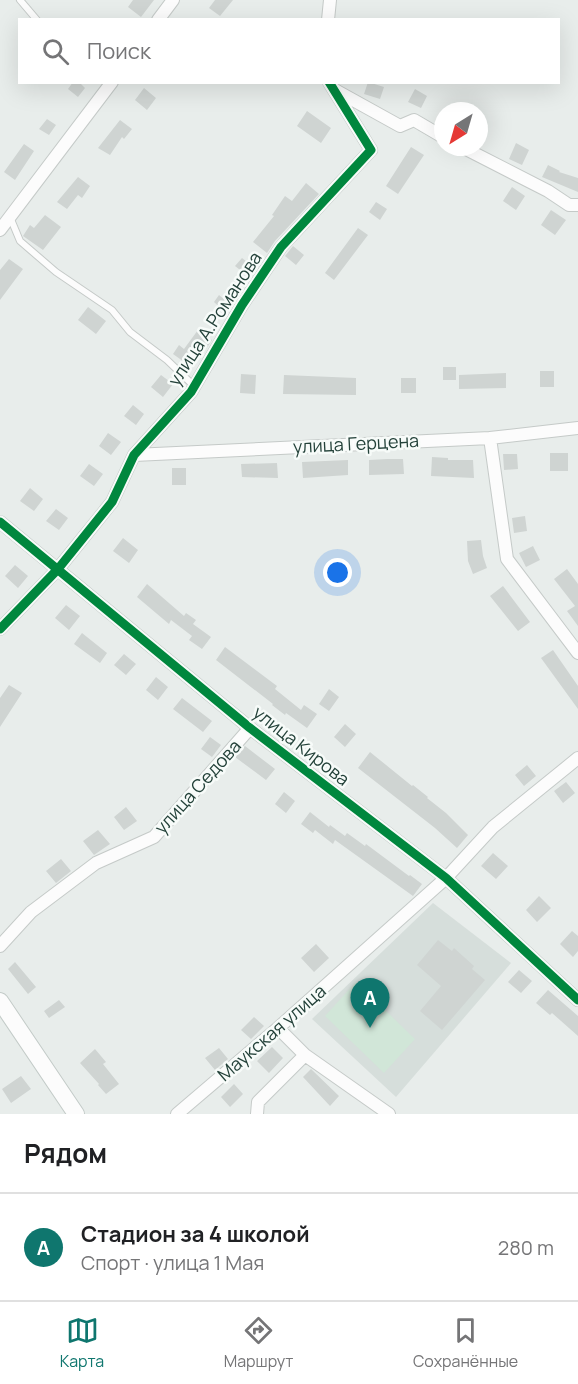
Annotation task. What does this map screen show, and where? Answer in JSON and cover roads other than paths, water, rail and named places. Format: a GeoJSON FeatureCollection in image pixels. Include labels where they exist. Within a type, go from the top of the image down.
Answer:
{"type":"FeatureCollection","features":[{"type":"Feature","properties":{"kind":"street"},"geometry":{"type":"LineString","coordinates":[[160,18],[173,0]]}},
{"type":"Feature","properties":{"kind":"street"},"geometry":{"type":"LineString","coordinates":[[328,18],[330,0]]}},
{"type":"Feature","properties":{"kind":"street"},"geometry":{"type":"LineString","coordinates":[[0,230],[106,85]]}},
{"type":"Feature","properties":{"kind":"street"},"geometry":{"type":"LineString","coordinates":[[330,85],[400,126],[414,120],[434,132]]}},
{"type":"Feature","properties":{"kind":"street","name":"улица А.Романова"},"geometry":{"type":"LineString","coordinates":[[0,628],[58,569],[112,502],[134,455],[194,387],[242,305],[281,247],[371,150],[330,85]]}},
{"type":"Feature","properties":{"kind":"street"},"geometry":{"type":"LineString","coordinates":[[480,156],[548,191],[569,205],[578,205]]}},
{"type":"Feature","properties":{"kind":"street","name":"улица Герцена"},"geometry":{"type":"LineString","coordinates":[[134,455],[490,438],[578,428]]}},
{"type":"Feature","properties":{"kind":"street"},"geometry":{"type":"LineString","coordinates":[[490,438],[507,559],[578,653]]}},
{"type":"Feature","properties":{"kind":"street","name":"улица Кирова"},"geometry":{"type":"LineString","coordinates":[[0,522],[250,728],[446,878],[578,1000]]}},
{"type":"Feature","properties":{"kind":"street","name":"улица Седова"},"geometry":{"type":"LineString","coordinates":[[0,946],[31,912],[96,863],[154,837],[250,728]]}},
{"type":"Feature","properties":{"kind":"street","name":"Маукская улица"},"geometry":{"type":"LineString","coordinates":[[177,1114],[278,1028],[446,878],[493,827],[578,758]]}},
{"type":"Feature","properties":{"kind":"street"},"geometry":{"type":"LineString","coordinates":[[1,1005],[76,1114]]}},
{"type":"Feature","properties":{"kind":"street"},"geometry":{"type":"LineString","coordinates":[[278,1028],[305,1055],[389,1114]]}},
{"type":"Feature","properties":{"kind":"street"},"geometry":{"type":"LineString","coordinates":[[257,1114],[258,1102],[305,1055]]}},
{"type":"Feature","properties":{"kind":"lane"},"geometry":{"type":"LineString","coordinates":[[20,0],[35,18]]}},
{"type":"Feature","properties":{"kind":"lane"},"geometry":{"type":"LineString","coordinates":[[10,217],[20,241],[56,272],[112,310],[130,332],[167,360],[194,387]]}},
{"type":"Feature","properties":{"kind":"place","name":"Стадион за 4 школой"},"geometry":{"type":"Point","coordinates":[370,1028]}}]}
